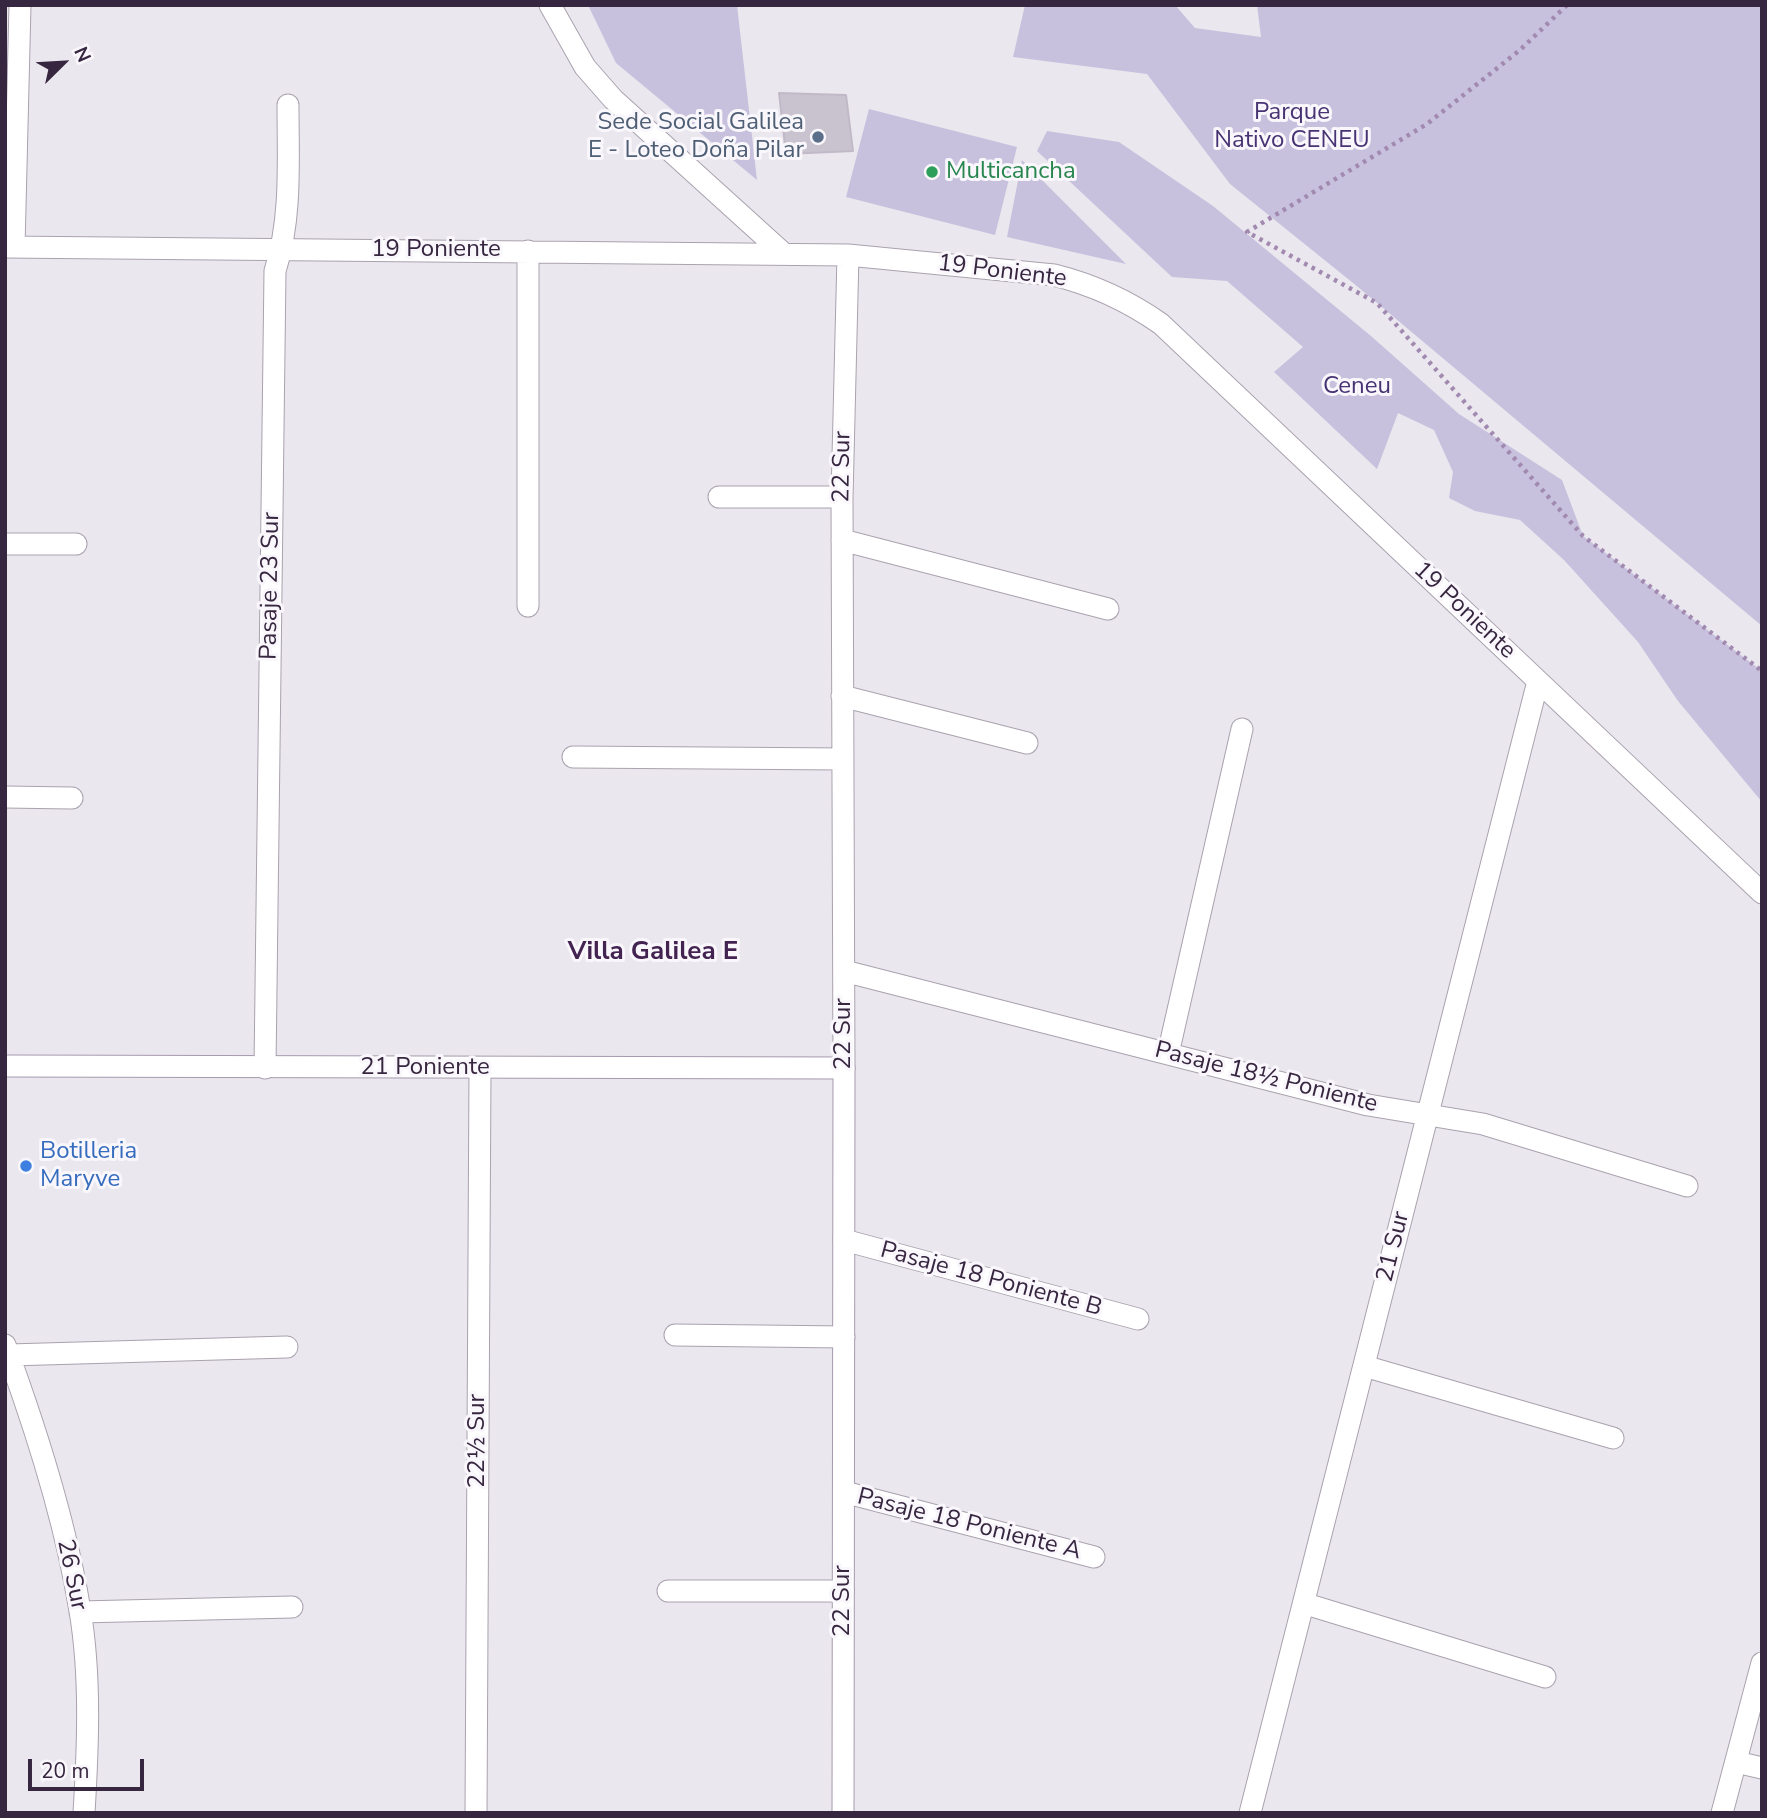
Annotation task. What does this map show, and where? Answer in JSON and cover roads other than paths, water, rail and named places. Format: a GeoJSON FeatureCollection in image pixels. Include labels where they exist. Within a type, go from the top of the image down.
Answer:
{"type":"FeatureCollection","features":[{"type":"Feature","properties":{"kind":"street"},"geometry":{"type":"LineString","coordinates":[[10,247],[20,5]]}},
{"type":"Feature","properties":{"kind":"street"},"geometry":{"type":"LineString","coordinates":[[550,5],[585,67],[613,99],[783,253]]}},
{"type":"Feature","properties":{"kind":"street","name":"Pasaje 23 Sur"},"geometry":{"type":"LineString","coordinates":[[265,1068],[275,271],[282,249],[288,181],[288,104]]}},
{"type":"Feature","properties":{"kind":"street","name":"19 Poniente"},"geometry":{"type":"LineString","coordinates":[[10,247],[848,254],[1054,275],[1086,283],[1139,308],[1180,341],[1762,893]]}},
{"type":"Feature","properties":{"kind":"street"},"geometry":{"type":"LineString","coordinates":[[528,251],[528,606]]}},
{"type":"Feature","properties":{"kind":"street","name":"22 Sur"},"geometry":{"type":"LineString","coordinates":[[843,1813],[842,497],[848,254]]}},
{"type":"Feature","properties":{"kind":"street"},"geometry":{"type":"LineString","coordinates":[[719,496],[842,497]]}},
{"type":"Feature","properties":{"kind":"street"},"geometry":{"type":"LineString","coordinates":[[842,540],[1108,609]]}},
{"type":"Feature","properties":{"kind":"street"},"geometry":{"type":"LineString","coordinates":[[5,544],[76,544]]}},
{"type":"Feature","properties":{"kind":"street","name":"21 Sur"},"geometry":{"type":"LineString","coordinates":[[1250,1813],[1306,1604],[1538,681]]}},
{"type":"Feature","properties":{"kind":"street"},"geometry":{"type":"LineString","coordinates":[[842,696],[1027,744]]}},
{"type":"Feature","properties":{"kind":"street"},"geometry":{"type":"LineString","coordinates":[[1168,1054],[1242,729]]}},
{"type":"Feature","properties":{"kind":"street"},"geometry":{"type":"LineString","coordinates":[[573,757],[843,759]]}},
{"type":"Feature","properties":{"kind":"street"},"geometry":{"type":"LineString","coordinates":[[5,797],[72,798]]}},
{"type":"Feature","properties":{"kind":"street","name":"Pasaje 18½ Poniente"},"geometry":{"type":"LineString","coordinates":[[844,971],[1368,1105],[1483,1124],[1687,1186]]}},
{"type":"Feature","properties":{"kind":"street","name":"21 Poniente"},"geometry":{"type":"LineString","coordinates":[[5,1066],[844,1068]]}},
{"type":"Feature","properties":{"kind":"street","name":"22½ Sur"},"geometry":{"type":"LineString","coordinates":[[475,1813],[480,1068]]}},
{"type":"Feature","properties":{"kind":"street","name":"Pasaje 18 Poniente B"},"geometry":{"type":"LineString","coordinates":[[844,1240],[1138,1320]]}},
{"type":"Feature","properties":{"kind":"street"},"geometry":{"type":"LineString","coordinates":[[675,1335],[844,1337]]}},
{"type":"Feature","properties":{"kind":"street"},"geometry":{"type":"LineString","coordinates":[[7,1350],[287,1347]]}},
{"type":"Feature","properties":{"kind":"street","name":"26 Sur"},"geometry":{"type":"LineString","coordinates":[[7,1350],[48,1476],[80,1612],[86,1699],[84,1813]]}},
{"type":"Feature","properties":{"kind":"street"},"geometry":{"type":"LineString","coordinates":[[1364,1366],[1613,1438]]}},
{"type":"Feature","properties":{"kind":"street","name":"Pasaje 18 Poniente A"},"geometry":{"type":"LineString","coordinates":[[844,1492],[1094,1557]]}},
{"type":"Feature","properties":{"kind":"street"},"geometry":{"type":"LineString","coordinates":[[668,1591],[843,1591]]}},
{"type":"Feature","properties":{"kind":"street"},"geometry":{"type":"LineString","coordinates":[[1306,1604],[1545,1677]]}},
{"type":"Feature","properties":{"kind":"street"},"geometry":{"type":"LineString","coordinates":[[80,1612],[292,1607]]}},
{"type":"Feature","properties":{"kind":"street"},"geometry":{"type":"LineString","coordinates":[[1722,1813],[1762,1663]]}},
{"type":"Feature","properties":{"kind":"street"},"geometry":{"type":"LineString","coordinates":[[1736,1762],[1762,1769]]}},
{"type":"Feature","properties":{"kind":"place","name":"Sede Social Galilea E - Loteo Doña Pilar"},"geometry":{"type":"Point","coordinates":[818,137]}},
{"type":"Feature","properties":{"kind":"place","name":"Multicancha"},"geometry":{"type":"Point","coordinates":[932,172]}},
{"type":"Feature","properties":{"kind":"place","name":"Botilleria Maryve"},"geometry":{"type":"Point","coordinates":[26,1166]}},
{"type":"Feature","properties":{"kind":"district","name":"Villa Galilea E"},"geometry":{"type":"Point","coordinates":[653,953]}},
{"type":"Feature","properties":{"kind":"park label","name":"Parque Nativo CENEU"},"geometry":{"type":"Point","coordinates":[1292,127]}},
{"type":"Feature","properties":{"kind":"park label","name":"Ceneu"},"geometry":{"type":"Point","coordinates":[1357,387]}}]}
